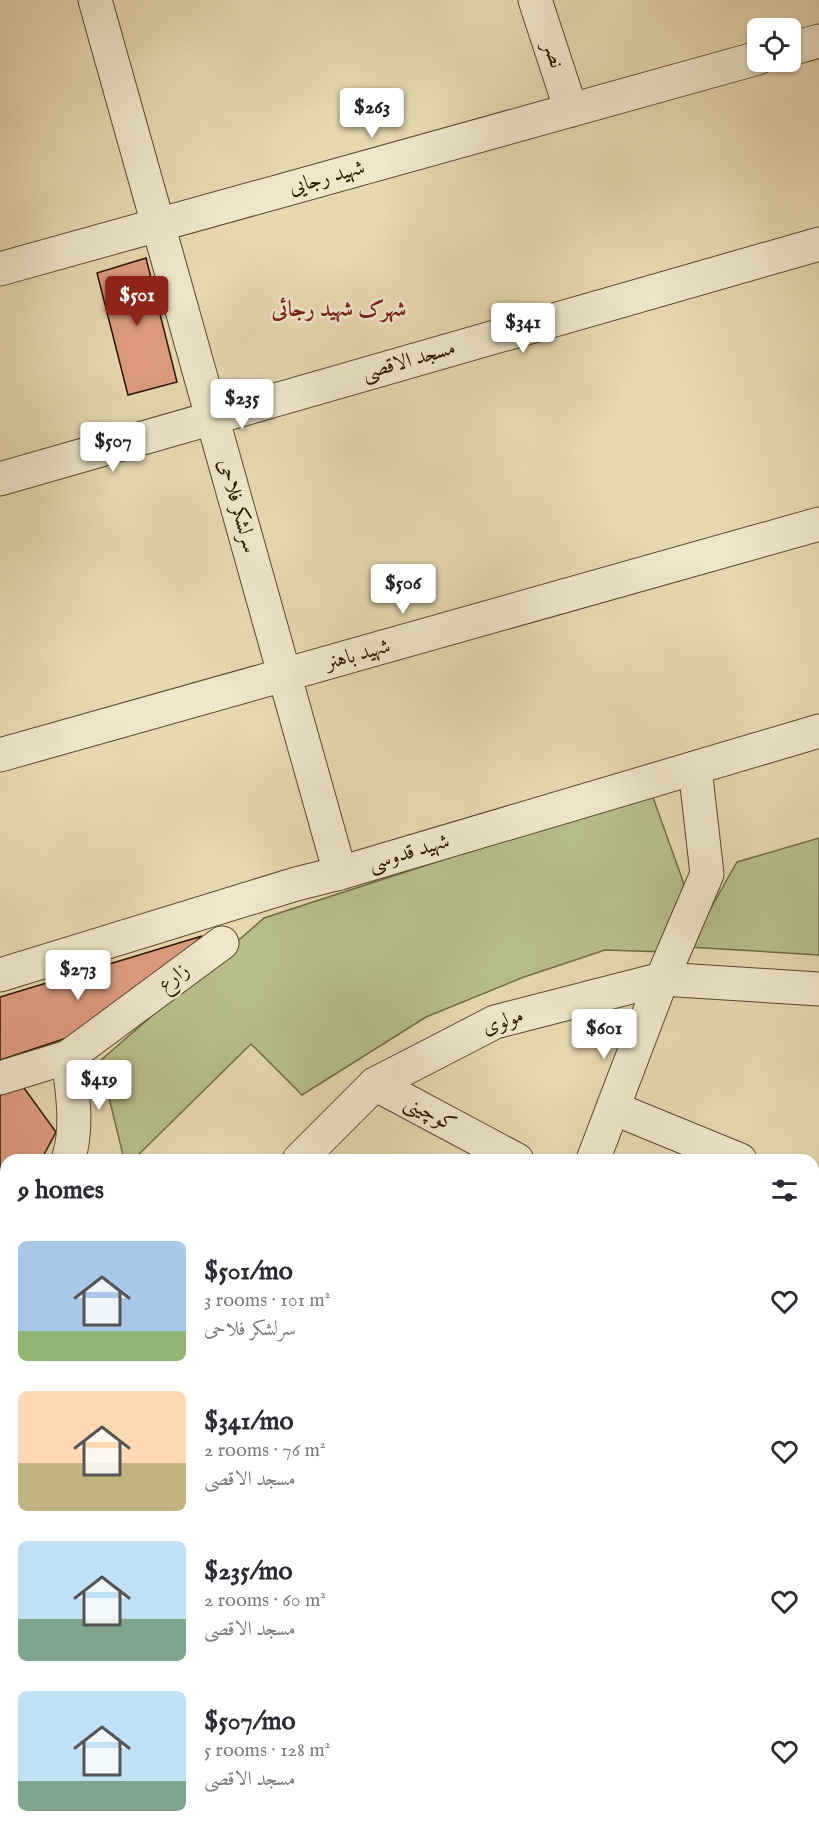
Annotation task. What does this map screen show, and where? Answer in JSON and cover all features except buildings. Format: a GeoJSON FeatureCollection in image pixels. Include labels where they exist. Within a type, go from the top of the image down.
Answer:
{"type":"FeatureCollection","features":[{"type":"Feature","properties":{"kind":"street","name":"سرلشکر فلاحی"},"geometry":{"type":"LineString","coordinates":[[95,0],[340,873]]}},
{"type":"Feature","properties":{"kind":"street","name":"نصر"},"geometry":{"type":"LineString","coordinates":[[535,0],[571,110]]}},
{"type":"Feature","properties":{"kind":"street"},"geometry":{"type":"LineString","coordinates":[[801,46],[819,41]]}},
{"type":"Feature","properties":{"kind":"street","name":"شهید رجایی"},"geometry":{"type":"LineString","coordinates":[[0,268],[747,61]]}},
{"type":"Feature","properties":{"kind":"street","name":"مسجد الاقصی"},"geometry":{"type":"LineString","coordinates":[[0,479],[819,243]]}},
{"type":"Feature","properties":{"kind":"street","name":"شهید باهنر"},"geometry":{"type":"LineString","coordinates":[[0,755],[819,524]]}},
{"type":"Feature","properties":{"kind":"street","name":"شهید قدوسی"},"geometry":{"type":"LineString","coordinates":[[0,975],[296,884],[819,731]]}},
{"type":"Feature","properties":{"kind":"street"},"geometry":{"type":"LineString","coordinates":[[595,1154],[662,979],[707,874],[695,768]]}},
{"type":"Feature","properties":{"kind":"street","name":"زارع"},"geometry":{"type":"LineString","coordinates":[[0,1078],[68,1057],[222,943]]}},
{"type":"Feature","properties":{"kind":"street","name":"مولوی"},"geometry":{"type":"LineString","coordinates":[[305,1154],[375,1084],[495,1022],[662,979],[819,989]]}},
{"type":"Feature","properties":{"kind":"street"},"geometry":{"type":"LineString","coordinates":[[68,1057],[74,1103],[73,1146],[70,1154]]}},
{"type":"Feature","properties":{"kind":"street","name":"کوچینی"},"geometry":{"type":"LineString","coordinates":[[375,1084],[507,1154]]}},
{"type":"Feature","properties":{"kind":"street"},"geometry":{"type":"LineString","coordinates":[[613,1108],[725,1154]]}},
{"type":"Feature","properties":{"kind":"green space"},"geometry":{"type":"Polygon","coordinates":[[[651,792],[684,884],[665,952],[605,950],[524,977],[426,1017],[302,1095],[251,1044],[139,1154],[123,1154],[100,1061],[264,918],[651,792]]]}},
{"type":"Feature","properties":{"kind":"green space"},"geometry":{"type":"Polygon","coordinates":[[[819,838],[819,955],[689,947],[737,862],[819,838]]]}},
{"type":"Feature","properties":{"kind":"district","name":"شهرک شهید رجائی"},"geometry":{"type":"Point","coordinates":[339,310]}}]}
